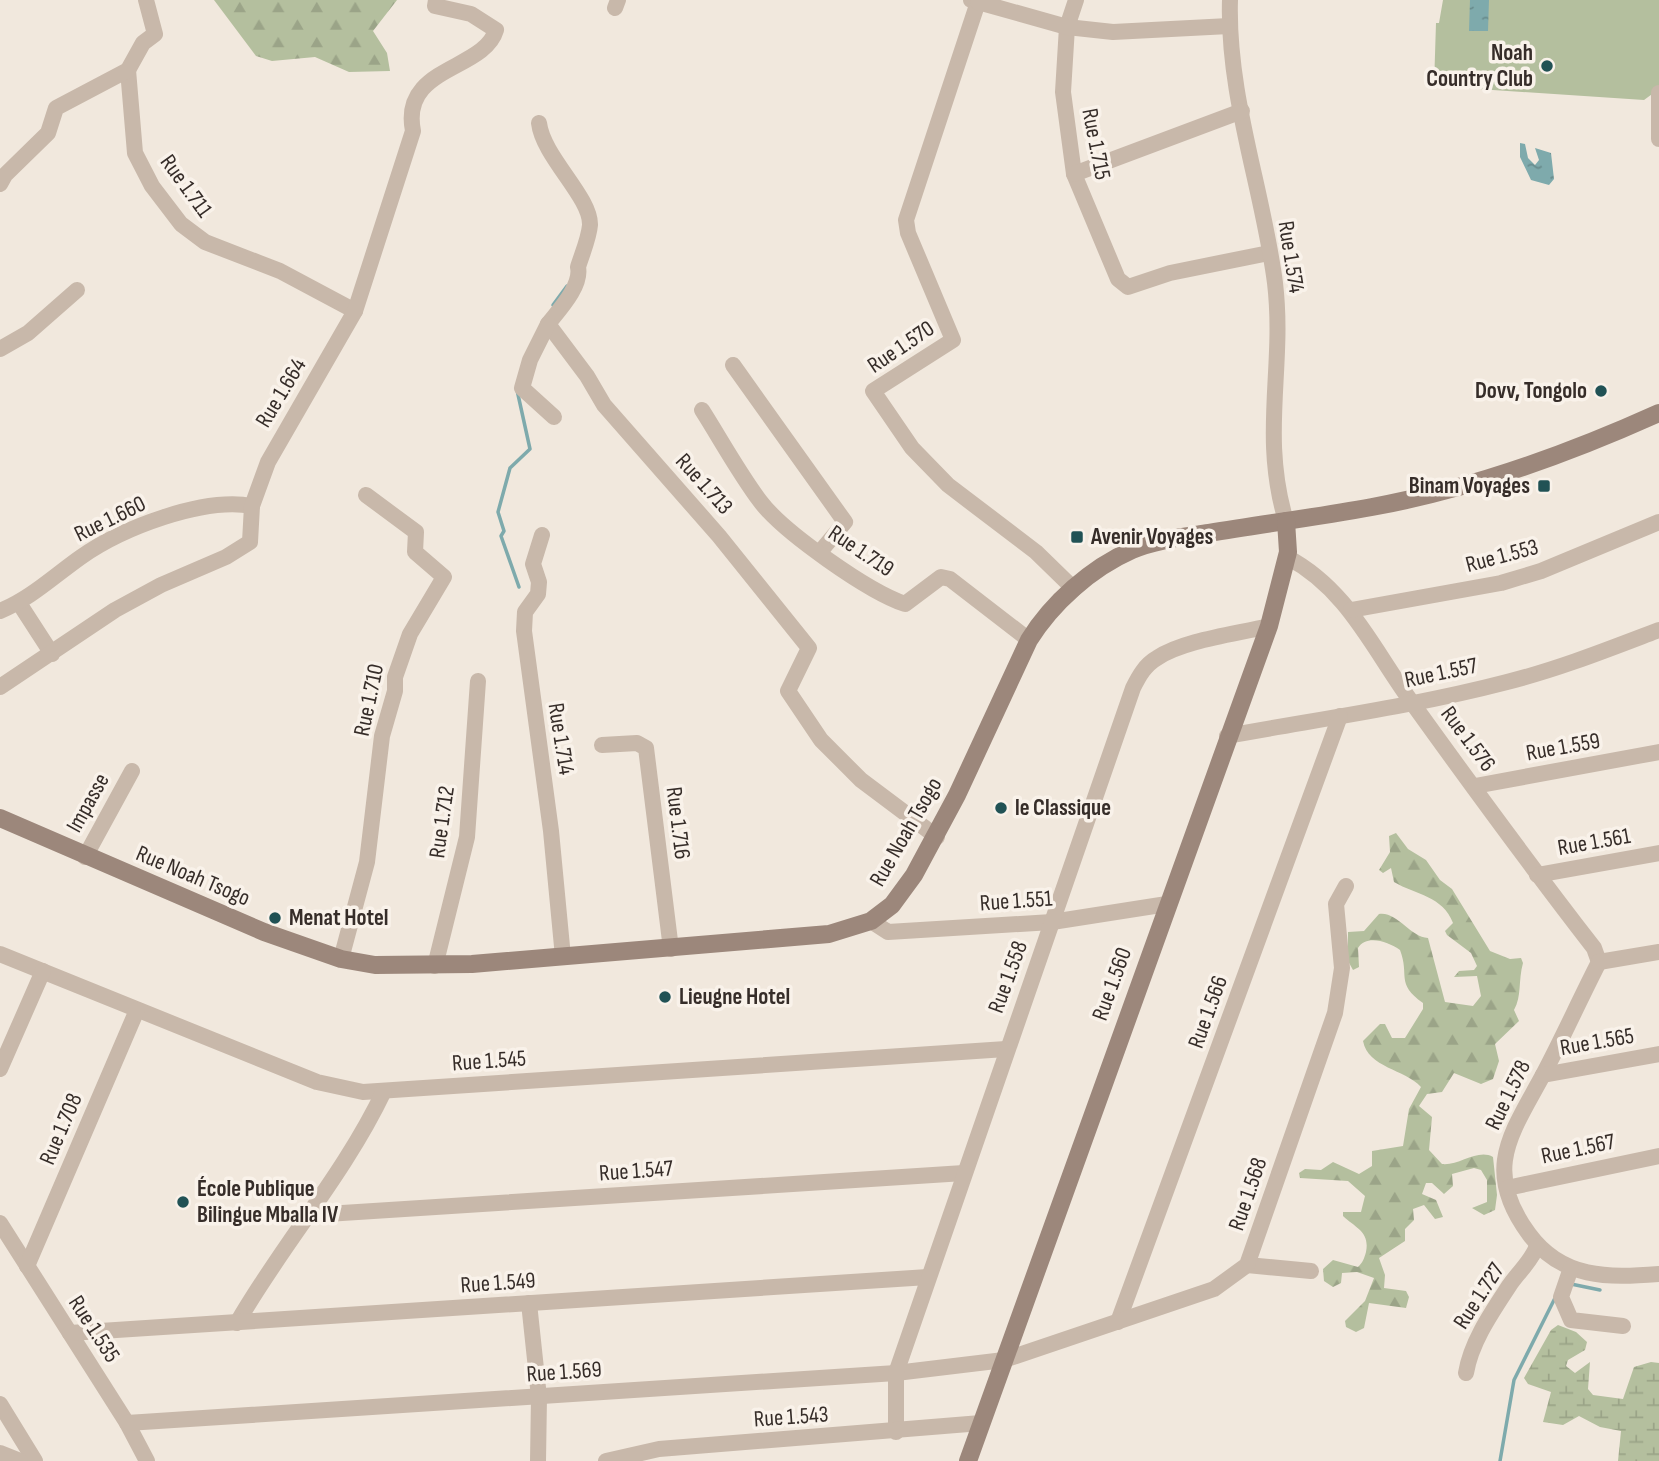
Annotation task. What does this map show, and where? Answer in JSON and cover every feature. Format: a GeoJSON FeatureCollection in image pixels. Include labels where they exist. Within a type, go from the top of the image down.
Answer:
{"type":"FeatureCollection","features":[{"type":"Feature","properties":{"kind":"main road","name":"Rue Noah Tsogo"},"geometry":{"type":"LineString","coordinates":[[0,818],[85,857],[264,932],[341,959],[375,965],[435,966],[829,934],[871,921],[892,905],[937,837],[1029,640],[1041,621],[1103,566],[1133,550],[1175,539],[1373,507],[1470,485],[1527,467],[1659,413]]}},
{"type":"Feature","properties":{"kind":"main road","name":"Rue 1.560"},"geometry":{"type":"LineString","coordinates":[[968,1461],[1227,736],[1269,626],[1287,557],[1286,521]]}},
{"type":"Feature","properties":{"kind":"street"},"geometry":{"type":"LineString","coordinates":[[0,184],[5,175],[48,132],[56,108],[128,71],[143,43],[155,34],[146,0]]}},
{"type":"Feature","properties":{"kind":"street","name":"Rue 1.664"},"geometry":{"type":"LineString","coordinates":[[0,687],[115,610],[161,585],[244,548],[250,542],[252,506],[268,462],[355,311],[413,131],[411,119],[421,90],[443,71],[482,51],[493,39],[496,30],[471,14],[435,6],[436,0]]}},
{"type":"Feature","properties":{"kind":"street","name":"Rue 1.715"},"geometry":{"type":"LineString","coordinates":[[1076,0],[1067,27],[1063,92],[1074,174],[1114,272],[1128,287],[1170,272],[1269,253]]}},
{"type":"Feature","properties":{"kind":"street","name":"Rue 1.574"},"geometry":{"type":"LineString","coordinates":[[1230,0],[1229,26],[1269,253],[1276,318],[1272,460],[1286,521]]}},
{"type":"Feature","properties":{"kind":"street"},"geometry":{"type":"LineString","coordinates":[[975,1],[1067,27],[1112,32],[1229,26]]}},
{"type":"Feature","properties":{"kind":"street","name":"Rue 1.570"},"geometry":{"type":"LineString","coordinates":[[975,1],[906,220],[908,233],[953,340],[873,391],[912,448],[948,485],[1036,552],[1074,589]]}},
{"type":"Feature","properties":{"kind":"street","name":"Rue 1.711"},"geometry":{"type":"LineString","coordinates":[[128,71],[135,153],[152,186],[181,224],[205,242],[280,271],[355,311]]}},
{"type":"Feature","properties":{"kind":"street"},"geometry":{"type":"LineString","coordinates":[[1659,93],[1659,139]]}},
{"type":"Feature","properties":{"kind":"street"},"geometry":{"type":"LineString","coordinates":[[1074,174],[1242,111]]}},
{"type":"Feature","properties":{"kind":"street"},"geometry":{"type":"LineString","coordinates":[[539,123],[540,135],[579,199],[590,223],[578,267],[579,274],[568,297],[548,324],[530,360],[522,388],[554,417]]}},
{"type":"Feature","properties":{"kind":"street"},"geometry":{"type":"LineString","coordinates":[[0,349],[28,333],[77,290]]}},
{"type":"Feature","properties":{"kind":"street","name":"Rue 1.713"},"geometry":{"type":"LineString","coordinates":[[548,324],[587,376],[604,405],[719,536],[808,648],[788,691],[821,740],[861,780],[937,837]]}},
{"type":"Feature","properties":{"kind":"street"},"geometry":{"type":"LineString","coordinates":[[733,365],[845,522],[820,552]]}},
{"type":"Feature","properties":{"kind":"street","name":"Rue 1.719"},"geometry":{"type":"LineString","coordinates":[[702,410],[761,502],[820,552],[867,586],[905,604],[933,581],[941,577],[950,579],[1029,640]]}},
{"type":"Feature","properties":{"kind":"street","name":"Rue 1.710"},"geometry":{"type":"LineString","coordinates":[[341,959],[369,853],[382,736],[393,700],[396,677],[410,634],[444,577],[415,551],[416,532],[366,495]]}},
{"type":"Feature","properties":{"kind":"street","name":"Rue 1.660"},"geometry":{"type":"LineString","coordinates":[[0,611],[19,603],[84,555],[180,510],[232,502],[252,506]]}},
{"type":"Feature","properties":{"kind":"street","name":"Rue 1.553"},"geometry":{"type":"LineString","coordinates":[[1351,610],[1501,583],[1541,572],[1659,522]]}},
{"type":"Feature","properties":{"kind":"street","name":"Rue 1.714"},"geometry":{"type":"LineString","coordinates":[[542,535],[533,564],[539,582],[538,594],[525,612],[523,631],[548,808],[563,957]]}},
{"type":"Feature","properties":{"kind":"street","name":"Rue 1.576"},"geometry":{"type":"LineString","coordinates":[[1287,557],[1313,570],[1351,610],[1412,703],[1475,786],[1537,875],[1594,948],[1599,962]]}},
{"type":"Feature","properties":{"kind":"street"},"geometry":{"type":"LineString","coordinates":[[19,603],[52,654]]}},
{"type":"Feature","properties":{"kind":"street","name":"Rue 1.558"},"geometry":{"type":"LineString","coordinates":[[896,1432],[896,1373],[1133,688],[1143,670],[1157,657],[1269,626]]}},
{"type":"Feature","properties":{"kind":"street","name":"Rue 1.557"},"geometry":{"type":"LineString","coordinates":[[1227,736],[1412,703],[1507,682],[1582,659],[1659,630]]}},
{"type":"Feature","properties":{"kind":"street","name":"Rue 1.712"},"geometry":{"type":"LineString","coordinates":[[435,966],[467,837],[478,681]]}},
{"type":"Feature","properties":{"kind":"street","name":"Rue 1.566"},"geometry":{"type":"LineString","coordinates":[[1118,1322],[1340,716]]}},
{"type":"Feature","properties":{"kind":"street","name":"Rue 1.716"},"geometry":{"type":"LineString","coordinates":[[602,745],[637,744],[646,748],[671,948]]}},
{"type":"Feature","properties":{"kind":"street","name":"Rue 1.559"},"geometry":{"type":"LineString","coordinates":[[1475,786],[1659,752]]}},
{"type":"Feature","properties":{"kind":"street","name":"Impasse"},"geometry":{"type":"LineString","coordinates":[[85,857],[132,771]]}},
{"type":"Feature","properties":{"kind":"street","name":"Rue 1.561"},"geometry":{"type":"LineString","coordinates":[[1537,875],[1659,853]]}},
{"type":"Feature","properties":{"kind":"street","name":"Rue 1.568"},"geometry":{"type":"LineString","coordinates":[[1004,1360],[1214,1289],[1247,1265],[1335,1013],[1342,968],[1336,904],[1346,886]]}},
{"type":"Feature","properties":{"kind":"street","name":"Rue 1.551"},"geometry":{"type":"LineString","coordinates":[[871,921],[888,932],[1052,922],[1167,904]]}},
{"type":"Feature","properties":{"kind":"street"},"geometry":{"type":"LineString","coordinates":[[1599,962],[1659,952]]}},
{"type":"Feature","properties":{"kind":"street","name":"Rue 1.545"},"geometry":{"type":"LineString","coordinates":[[0,954],[317,1082],[363,1092],[1006,1049]]}},
{"type":"Feature","properties":{"kind":"street","name":"Rue 1.578"},"geometry":{"type":"LineString","coordinates":[[1599,962],[1543,1075],[1514,1124],[1504,1165],[1507,1188],[1512,1210],[1537,1246],[1557,1263],[1609,1275],[1659,1274]]}},
{"type":"Feature","properties":{"kind":"street"},"geometry":{"type":"LineString","coordinates":[[0,1069],[43,971]]}},
{"type":"Feature","properties":{"kind":"street","name":"Rue 1.708"},"geometry":{"type":"LineString","coordinates":[[27,1266],[137,1010]]}},
{"type":"Feature","properties":{"kind":"street","name":"Rue 1.565"},"geometry":{"type":"LineString","coordinates":[[1543,1075],[1659,1054]]}},
{"type":"Feature","properties":{"kind":"street"},"geometry":{"type":"LineString","coordinates":[[237,1323],[265,1273],[311,1215],[354,1149],[384,1091]]}},
{"type":"Feature","properties":{"kind":"street","name":"Rue 1.567"},"geometry":{"type":"LineString","coordinates":[[1507,1188],[1659,1156]]}},
{"type":"Feature","properties":{"kind":"street","name":"Rue 1.547"},"geometry":{"type":"LineString","coordinates":[[311,1215],[964,1173]]}},
{"type":"Feature","properties":{"kind":"street","name":"Rue 1.535"},"geometry":{"type":"LineString","coordinates":[[0,1223],[127,1423],[148,1461]]}},
{"type":"Feature","properties":{"kind":"street","name":"Rue 1.727"},"geometry":{"type":"LineString","coordinates":[[1466,1373],[1469,1356],[1477,1340],[1511,1283],[1532,1259],[1537,1246]]}},
{"type":"Feature","properties":{"kind":"street"},"geometry":{"type":"LineString","coordinates":[[1247,1265],[1311,1271]]}},
{"type":"Feature","properties":{"kind":"street"},"geometry":{"type":"LineString","coordinates":[[1571,1268],[1561,1297],[1572,1320],[1623,1326]]}},
{"type":"Feature","properties":{"kind":"street","name":"Rue 1.549"},"geometry":{"type":"LineString","coordinates":[[70,1334],[928,1277]]}},
{"type":"Feature","properties":{"kind":"street"},"geometry":{"type":"LineString","coordinates":[[529,1303],[538,1397],[538,1461]]}},
{"type":"Feature","properties":{"kind":"street","name":"Rue 1.569"},"geometry":{"type":"LineString","coordinates":[[127,1423],[896,1373],[1004,1360]]}},
{"type":"Feature","properties":{"kind":"street"},"geometry":{"type":"LineString","coordinates":[[0,1404],[35,1461]]}},
{"type":"Feature","properties":{"kind":"street","name":"Rue 1.543"},"geometry":{"type":"LineString","coordinates":[[606,1461],[659,1449],[896,1432],[981,1423]]}},
{"type":"Feature","properties":{"kind":"street"},"geometry":{"type":"LineString","coordinates":[[0,1453],[20,1461]]}},
{"type":"Feature","properties":{"kind":"green space"},"geometry":{"type":"Polygon","coordinates":[[[214,0],[397,0],[373,31],[387,53],[390,71],[349,72],[315,57],[272,61],[256,56],[214,0]]]}},
{"type":"Feature","properties":{"kind":"green space","name":"Noah Country Club"},"geometry":{"type":"Polygon","coordinates":[[[1443,0],[1659,0],[1659,89],[1644,100],[1434,86],[1436,23],[1439,23],[1443,0]]]}},
{"type":"Feature","properties":{"kind":"green space"},"geometry":{"type":"Polygon","coordinates":[[[1396,833],[1408,849],[1426,860],[1440,880],[1452,889],[1490,951],[1510,959],[1521,958],[1523,963],[1519,994],[1514,1010],[1519,1021],[1495,1044],[1499,1061],[1493,1079],[1481,1084],[1454,1073],[1442,1092],[1427,1094],[1419,1106],[1432,1117],[1429,1150],[1442,1164],[1481,1155],[1493,1157],[1497,1195],[1495,1210],[1484,1215],[1472,1208],[1487,1202],[1487,1180],[1481,1170],[1474,1168],[1452,1174],[1453,1186],[1444,1194],[1432,1183],[1426,1183],[1422,1194],[1436,1200],[1443,1217],[1435,1219],[1424,1205],[1413,1209],[1414,1220],[1405,1229],[1405,1241],[1379,1258],[1385,1275],[1384,1288],[1406,1291],[1409,1297],[1406,1308],[1369,1303],[1364,1328],[1356,1332],[1346,1327],[1345,1321],[1365,1301],[1374,1278],[1357,1272],[1342,1273],[1341,1283],[1333,1287],[1324,1281],[1323,1269],[1333,1260],[1358,1267],[1362,1262],[1366,1252],[1366,1240],[1361,1231],[1343,1216],[1343,1212],[1361,1212],[1365,1196],[1348,1181],[1300,1178],[1299,1173],[1305,1169],[1321,1170],[1333,1162],[1359,1174],[1372,1166],[1372,1151],[1403,1146],[1409,1109],[1421,1087],[1406,1076],[1379,1063],[1366,1050],[1363,1041],[1380,1024],[1385,1024],[1392,1038],[1405,1038],[1423,1009],[1423,1003],[1409,990],[1400,950],[1390,944],[1372,940],[1362,944],[1358,948],[1359,967],[1353,970],[1348,961],[1348,932],[1364,931],[1379,914],[1392,916],[1421,937],[1428,938],[1445,1002],[1473,1006],[1481,996],[1477,976],[1454,977],[1459,971],[1474,970],[1477,966],[1471,953],[1447,935],[1445,931],[1453,923],[1443,907],[1394,882],[1391,868],[1383,873],[1379,870],[1390,852],[1389,836],[1396,833]]]}},
{"type":"Feature","properties":{"kind":"green space"},"geometry":{"type":"Polygon","coordinates":[[[1558,1325],[1576,1332],[1587,1342],[1585,1350],[1568,1360],[1566,1366],[1575,1373],[1590,1362],[1588,1389],[1593,1395],[1623,1399],[1634,1367],[1651,1362],[1659,1363],[1659,1461],[1618,1461],[1621,1431],[1600,1427],[1579,1416],[1563,1425],[1543,1422],[1551,1392],[1528,1384],[1524,1378],[1551,1330],[1558,1325]]]}},
{"type":"Feature","properties":{"kind":"water"},"geometry":{"type":"Polygon","coordinates":[[[1470,0],[1489,0],[1488,31],[1469,31],[1470,0]]]}},
{"type":"Feature","properties":{"kind":"water"},"geometry":{"type":"Polygon","coordinates":[[[1520,143],[1525,144],[1528,158],[1535,165],[1539,160],[1535,148],[1551,153],[1554,179],[1549,185],[1531,180],[1520,157],[1520,143]]]}},
{"type":"Feature","properties":{"kind":"waterway"},"geometry":{"type":"LineString","coordinates":[[553,305],[567,286]]}},
{"type":"Feature","properties":{"kind":"waterway"},"geometry":{"type":"LineString","coordinates":[[517,390],[530,449],[510,468],[498,512],[504,531],[501,536],[519,587]]}},
{"type":"Feature","properties":{"kind":"waterway"},"geometry":{"type":"LineString","coordinates":[[1571,1284],[1600,1290]]}},
{"type":"Feature","properties":{"kind":"waterway"},"geometry":{"type":"LineString","coordinates":[[1500,1461],[1514,1380],[1555,1298]]}},
{"type":"Feature","properties":{"kind":"place","name":"Noah Country Club"},"geometry":{"type":"Point","coordinates":[1547,66]}},
{"type":"Feature","properties":{"kind":"place","name":"Dovv, Tongolo"},"geometry":{"type":"Point","coordinates":[1601,391]}},
{"type":"Feature","properties":{"kind":"place","name":"Binam Voyages"},"geometry":{"type":"Point","coordinates":[1544,486]}},
{"type":"Feature","properties":{"kind":"place","name":"Avenir Voyages"},"geometry":{"type":"Point","coordinates":[1077,537]}},
{"type":"Feature","properties":{"kind":"place","name":"le Classique"},"geometry":{"type":"Point","coordinates":[1001,808]}},
{"type":"Feature","properties":{"kind":"place","name":"Menat Hotel"},"geometry":{"type":"Point","coordinates":[275,918]}},
{"type":"Feature","properties":{"kind":"place","name":"Lieugne Hotel"},"geometry":{"type":"Point","coordinates":[665,997]}},
{"type":"Feature","properties":{"kind":"place","name":"École Publique Bilingue Mballa IV"},"geometry":{"type":"Point","coordinates":[183,1202]}}]}
